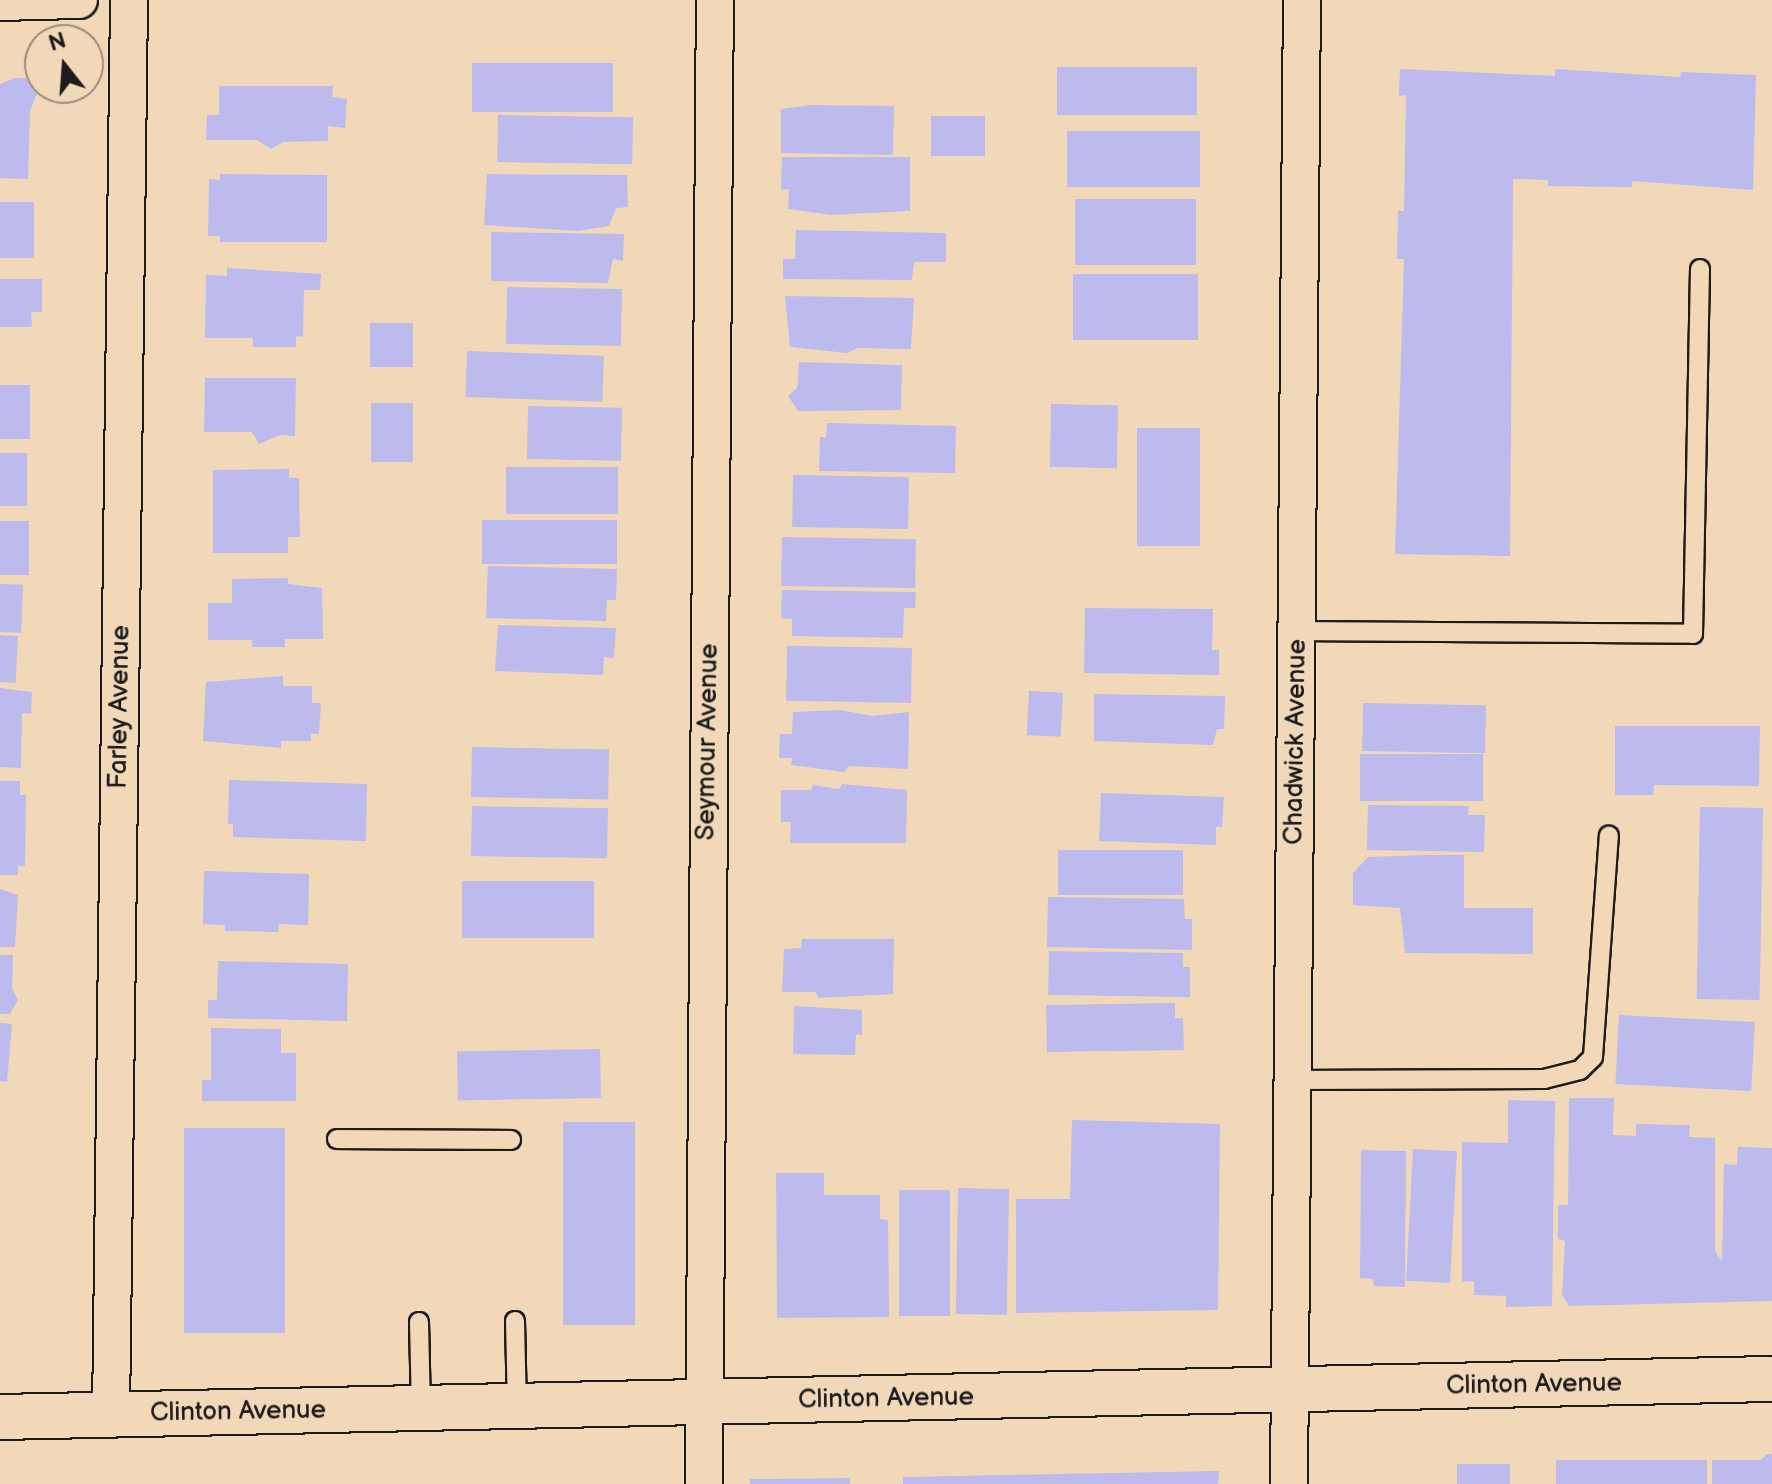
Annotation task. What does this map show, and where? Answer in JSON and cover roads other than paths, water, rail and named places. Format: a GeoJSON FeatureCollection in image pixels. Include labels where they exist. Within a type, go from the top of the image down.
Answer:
{"type":"FeatureCollection","features":[{"type":"Feature","properties":{"kind":"main road","name":"Clinton Avenue"},"geometry":{"type":"LineString","coordinates":[[0,1417],[1772,1379]]}},
{"type":"Feature","properties":{"kind":"street"},"geometry":{"type":"LineString","coordinates":[[0,2],[79,0]]}},
{"type":"Feature","properties":{"kind":"street","name":"Farley Avenue"},"geometry":{"type":"LineString","coordinates":[[111,1414],[129,0]]}},
{"type":"Feature","properties":{"kind":"street","name":"Seymour Avenue"},"geometry":{"type":"LineString","coordinates":[[704,1484],[701,1403],[715,0]]}},
{"type":"Feature","properties":{"kind":"street","name":"Chadwick Avenue"},"geometry":{"type":"LineString","coordinates":[[1289,1484],[1289,1080],[1298,631],[1302,0]]}},
{"type":"Feature","properties":{"kind":"lane"},"geometry":{"type":"LineString","coordinates":[[1298,631],[1693,634],[1700,269]]}},
{"type":"Feature","properties":{"kind":"lane"},"geometry":{"type":"LineString","coordinates":[[1289,1080],[1544,1079],[1580,1070],[1593,1057],[1609,836]]}},
{"type":"Feature","properties":{"kind":"lane"},"geometry":{"type":"LineString","coordinates":[[337,1139],[421,1142],[511,1140]]}},
{"type":"Feature","properties":{"kind":"lane"},"geometry":{"type":"LineString","coordinates":[[515,1321],[517,1407]]}},
{"type":"Feature","properties":{"kind":"lane"},"geometry":{"type":"LineString","coordinates":[[419,1322],[421,1409]]}}]}
